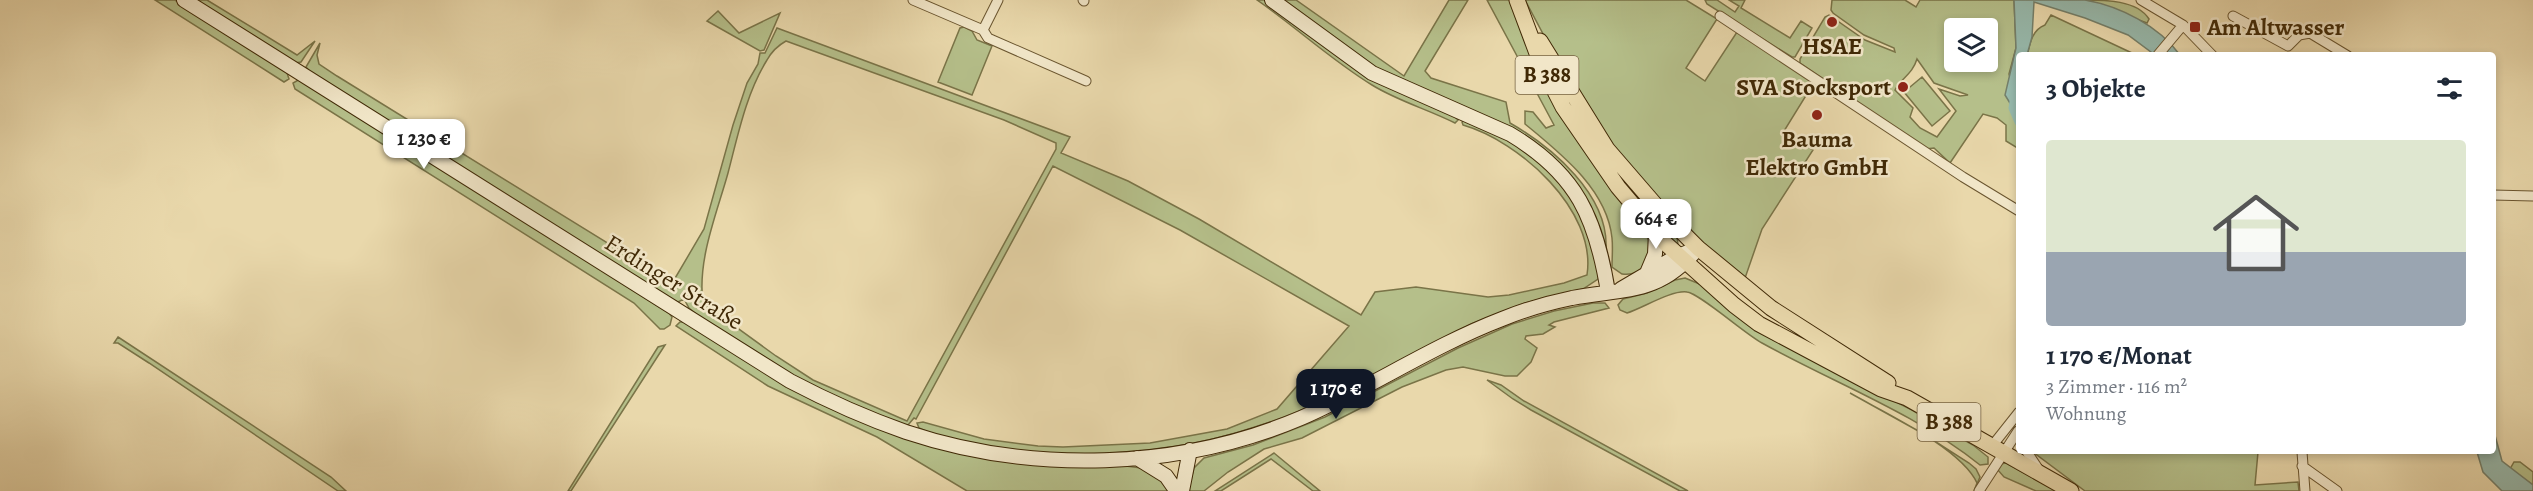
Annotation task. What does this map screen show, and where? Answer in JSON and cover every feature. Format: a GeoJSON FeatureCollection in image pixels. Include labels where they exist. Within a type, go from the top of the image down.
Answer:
{"type":"FeatureCollection","features":[{"type":"Feature","properties":{"kind":"main road","name":"Erdinger Straße"},"geometry":{"type":"LineString","coordinates":[[184,0],[762,364],[827,400],[907,432],[983,451],[1037,458],[1104,460],[1175,453],[1251,437],[1345,398],[1439,347],[1502,318],[1549,304],[1644,287],[1674,273],[1682,259]]}},
{"type":"Feature","properties":{"kind":"main road"},"geometry":{"type":"LineString","coordinates":[[1272,0],[1372,73],[1510,134],[1529,145],[1556,167],[1567,179],[1586,210],[1613,292],[1647,273],[1682,259],[1698,248]]}},
{"type":"Feature","properties":{"kind":"main road","name":"B 388"},"geometry":{"type":"LineString","coordinates":[[1517,0],[1541,64],[1563,107],[1618,187],[1656,233],[1734,305],[1759,324],[1881,389],[1906,398]]}},
{"type":"Feature","properties":{"kind":"main road","name":"B 388"},"geometry":{"type":"LineString","coordinates":[[1517,0],[1572,96],[1607,149],[1658,208],[1698,248],[1771,309],[1866,368],[1906,398],[2071,491]]}},
{"type":"Feature","properties":{"kind":"main road"},"geometry":{"type":"LineString","coordinates":[[1647,273],[1654,259],[1656,233]]}},
{"type":"Feature","properties":{"kind":"main road"},"geometry":{"type":"LineString","coordinates":[[1176,489],[1190,450]]}},
{"type":"Feature","properties":{"kind":"main road"},"geometry":{"type":"LineString","coordinates":[[1175,453],[1176,489]]}},
{"type":"Feature","properties":{"kind":"main road"},"geometry":{"type":"LineString","coordinates":[[1137,458],[1166,476],[1176,489]]}},
{"type":"Feature","properties":{"kind":"street"},"geometry":{"type":"LineString","coordinates":[[912,0],[983,30],[988,38],[1086,81]]}},
{"type":"Feature","properties":{"kind":"street"},"geometry":{"type":"LineString","coordinates":[[983,30],[998,0]]}},
{"type":"Feature","properties":{"kind":"street"},"geometry":{"type":"LineString","coordinates":[[2141,0],[2160,4],[2209,52]]}},
{"type":"Feature","properties":{"kind":"street"},"geometry":{"type":"LineString","coordinates":[[1720,16],[1963,177],[2016,209]]}},
{"type":"Feature","properties":{"kind":"street"},"geometry":{"type":"LineString","coordinates":[[2233,16],[2288,46],[2299,35],[2310,33],[2341,52]]}},
{"type":"Feature","properties":{"kind":"street"},"geometry":{"type":"LineString","coordinates":[[2161,52],[2183,26]]}},
{"type":"Feature","properties":{"kind":"street"},"geometry":{"type":"LineString","coordinates":[[2496,195],[2533,196]]}},
{"type":"Feature","properties":{"kind":"street"},"geometry":{"type":"LineString","coordinates":[[1979,491],[1997,449],[2016,417]]}},
{"type":"Feature","properties":{"kind":"street"},"geometry":{"type":"LineString","coordinates":[[1997,449],[2016,433]]}},
{"type":"Feature","properties":{"kind":"street"},"geometry":{"type":"LineString","coordinates":[[2028,454],[2042,474]]}},
{"type":"Feature","properties":{"kind":"street"},"geometry":{"type":"LineString","coordinates":[[2302,454],[2305,491]]}},
{"type":"Feature","properties":{"kind":"street"},"geometry":{"type":"LineString","coordinates":[[2302,466],[2337,491]]}},
{"type":"Feature","properties":{"kind":"green space"},"geometry":{"type":"Polygon","coordinates":[[[155,0],[175,0],[286,70],[289,79],[284,82],[155,0]]]}},
{"type":"Feature","properties":{"kind":"green space"},"geometry":{"type":"Polygon","coordinates":[[[192,0],[207,0],[297,55],[315,41],[301,62],[295,63],[192,0]]]}},
{"type":"Feature","properties":{"kind":"green space"},"geometry":{"type":"Polygon","coordinates":[[[1257,0],[1267,0],[1297,21],[1451,113],[1458,120],[1455,123],[1372,85],[1257,0]]]}},
{"type":"Feature","properties":{"kind":"green space"},"geometry":{"type":"Polygon","coordinates":[[[1281,0],[1296,0],[1404,76],[1449,0],[1468,0],[1425,71],[1431,78],[1506,102],[1510,123],[1560,159],[1588,192],[1598,210],[1604,229],[1606,249],[1604,251],[1565,169],[1385,75],[1281,0]]]}},
{"type":"Feature","properties":{"kind":"green space"},"geometry":{"type":"Polygon","coordinates":[[[1487,0],[1511,0],[1617,195],[1649,240],[1647,259],[1644,265],[1635,272],[1622,274],[1612,267],[1612,238],[1608,220],[1592,188],[1567,160],[1525,124],[1525,111],[1533,112],[1546,128],[1554,125],[1487,0]]]}},
{"type":"Feature","properties":{"kind":"green space"},"geometry":{"type":"Polygon","coordinates":[[[1525,0],[1686,0],[1717,19],[1686,68],[1705,81],[1737,32],[1815,81],[1784,131],[1813,150],[1762,229],[1744,281],[1709,252],[1620,157],[1574,92],[1525,0]]]}},
{"type":"Feature","properties":{"kind":"green space"},"geometry":{"type":"Polygon","coordinates":[[[1705,0],[1717,0],[1735,12],[1739,6],[1729,0],[1745,0],[1741,8],[1790,38],[1801,21],[1812,28],[1795,57],[1792,57],[1707,4],[1705,0]]]}},
{"type":"Feature","properties":{"kind":"green space"},"geometry":{"type":"Polygon","coordinates":[[[1832,0],[1905,0],[1916,7],[1920,0],[2014,0],[2016,48],[2009,74],[2016,98],[2016,147],[2006,141],[2006,125],[1997,118],[1983,114],[1950,163],[1934,148],[1925,149],[1800,63],[1800,59],[1825,17],[1829,15],[1865,40],[1895,52],[1894,48],[1864,35],[1833,13],[1832,0]],[[1917,59],[1895,90],[1913,108],[1910,117],[1920,128],[1937,137],[1956,111],[1939,89],[1960,96],[1968,95],[1934,83],[1917,59]]]}},
{"type":"Feature","properties":{"kind":"green space"},"geometry":{"type":"Polygon","coordinates":[[[2084,0],[2120,2],[2137,8],[2149,19],[2147,23],[2084,0]]]}},
{"type":"Feature","properties":{"kind":"green space"},"geometry":{"type":"Polygon","coordinates":[[[718,11],[739,33],[780,13],[764,50],[760,51],[707,21],[718,11]]]}},
{"type":"Feature","properties":{"kind":"green space"},"geometry":{"type":"Polygon","coordinates":[[[2051,15],[2130,52],[2028,52],[2034,34],[2045,25],[2051,15]]]}},
{"type":"Feature","properties":{"kind":"green space"},"geometry":{"type":"Polygon","coordinates":[[[964,27],[972,31],[977,40],[992,46],[972,95],[938,82],[960,28],[964,27]]]}},
{"type":"Feature","properties":{"kind":"green space"},"geometry":{"type":"Polygon","coordinates":[[[777,28],[1070,137],[1061,153],[1128,181],[1199,219],[1361,315],[1375,292],[1416,287],[1488,297],[1509,295],[1564,283],[1587,275],[1587,251],[1580,226],[1567,203],[1550,182],[1529,162],[1485,133],[1463,125],[1462,122],[1465,120],[1497,132],[1555,172],[1587,224],[1599,273],[1598,279],[1583,289],[1525,303],[1471,324],[1358,383],[1344,386],[1342,383],[1339,384],[1338,392],[1329,398],[1278,419],[1230,434],[1168,448],[1104,453],[1040,452],[974,444],[929,432],[919,428],[917,423],[923,422],[984,439],[1063,447],[1150,443],[1227,429],[1277,409],[1349,326],[1180,230],[1053,166],[916,419],[914,418],[908,425],[900,425],[801,381],[702,319],[689,308],[684,299],[678,302],[667,298],[311,73],[306,67],[320,43],[317,55],[319,64],[661,276],[674,280],[704,229],[747,83],[758,64],[760,53],[765,53],[777,28]],[[786,41],[771,54],[753,87],[743,115],[705,254],[703,303],[813,380],[907,421],[1056,149],[1056,143],[1004,120],[786,41]]]}},
{"type":"Feature","properties":{"kind":"green space"},"geometry":{"type":"Polygon","coordinates":[[[1922,77],[1950,111],[1932,126],[1904,92],[1922,77]]]}},
{"type":"Feature","properties":{"kind":"green space"},"geometry":{"type":"Polygon","coordinates":[[[300,79],[669,313],[672,317],[670,325],[660,329],[634,303],[295,89],[293,83],[300,79]]]}},
{"type":"Feature","properties":{"kind":"green space"},"geometry":{"type":"Polygon","coordinates":[[[1569,103],[1586,129],[1677,237],[1678,245],[1676,246],[1640,205],[1576,116],[1569,103]]]}},
{"type":"Feature","properties":{"kind":"green space"},"geometry":{"type":"Polygon","coordinates":[[[1685,278],[1702,285],[1774,340],[1912,410],[1973,445],[1988,457],[1988,464],[1980,465],[1955,446],[1901,414],[1762,343],[1693,294],[1680,292],[1665,296],[1627,313],[1620,310],[1618,305],[1623,299],[1647,293],[1675,280],[1685,278]]]}},
{"type":"Feature","properties":{"kind":"green space"},"geometry":{"type":"Polygon","coordinates":[[[1593,303],[1605,303],[1609,308],[1554,322],[1549,325],[1555,327],[1543,334],[1526,336],[1525,339],[1537,348],[1531,362],[1517,376],[1505,376],[1463,367],[1446,370],[1402,387],[1302,438],[1264,449],[1228,472],[1204,491],[1188,491],[1194,468],[1204,458],[1253,445],[1325,417],[1458,348],[1512,324],[1554,311],[1593,303]]]}},
{"type":"Feature","properties":{"kind":"green space"},"geometry":{"type":"Polygon","coordinates":[[[684,322],[909,438],[1149,469],[1167,486],[1168,491],[967,491],[877,437],[768,386],[676,326],[684,322]]]}},
{"type":"Feature","properties":{"kind":"green space"},"geometry":{"type":"Polygon","coordinates":[[[118,337],[331,477],[346,491],[338,491],[149,363],[118,343],[114,343],[118,337]]]}},
{"type":"Feature","properties":{"kind":"green space"},"geometry":{"type":"Polygon","coordinates":[[[665,345],[571,491],[568,491],[658,347],[665,345]]]}},
{"type":"Feature","properties":{"kind":"green space"},"geometry":{"type":"Polygon","coordinates":[[[1487,380],[1501,385],[1524,401],[1688,491],[1680,491],[1531,410],[1487,380]]]}},
{"type":"Feature","properties":{"kind":"green space"},"geometry":{"type":"Polygon","coordinates":[[[1941,445],[1976,469],[1980,477],[1974,491],[1977,483],[1968,470],[1941,445]]]}},
{"type":"Feature","properties":{"kind":"green space"},"geometry":{"type":"Polygon","coordinates":[[[1274,453],[1320,491],[1313,491],[1271,459],[1221,491],[1215,491],[1274,453]]]}},
{"type":"Feature","properties":{"kind":"green space"},"geometry":{"type":"Polygon","coordinates":[[[2036,454],[2258,454],[2255,485],[2298,482],[2299,491],[2085,491],[2036,454]]]}},
{"type":"Feature","properties":{"kind":"green space"},"geometry":{"type":"Polygon","coordinates":[[[2514,462],[2520,462],[2533,472],[2533,485],[2510,469],[2514,462]]]}},
{"type":"Feature","properties":{"kind":"green space"},"geometry":{"type":"Polygon","coordinates":[[[2006,463],[2057,491],[2036,491],[2004,477],[1997,469],[2000,464],[2006,463]]]}},
{"type":"Feature","properties":{"kind":"shaded area"},"geometry":{"type":"Polygon","coordinates":[[[2014,0],[2085,0],[2112,7],[2138,19],[2161,35],[2177,52],[2151,52],[2128,35],[2034,2],[2032,37],[2028,52],[2016,52],[2016,100],[2013,108],[2005,95],[2016,48],[2014,0]]]}},
{"type":"Feature","properties":{"kind":"shaded area"},"geometry":{"type":"Polygon","coordinates":[[[2496,439],[2502,461],[2533,485],[2533,491],[2502,491],[2483,472],[2478,454],[2496,454],[2496,439]]]}},
{"type":"Feature","properties":{"kind":"waterway"},"geometry":{"type":"LineString","coordinates":[[2015,96],[2013,108],[2016,115]]}},
{"type":"Feature","properties":{"kind":"place","name":"HSAE"},"geometry":{"type":"Point","coordinates":[1832,22]}},
{"type":"Feature","properties":{"kind":"place","name":"Am Altwasser"},"geometry":{"type":"Point","coordinates":[2195,27]}},
{"type":"Feature","properties":{"kind":"place","name":"SVA Stocksport"},"geometry":{"type":"Point","coordinates":[1903,87]}},
{"type":"Feature","properties":{"kind":"place","name":"Bauma Elektro GmbH"},"geometry":{"type":"Point","coordinates":[1817,115]}}]}
